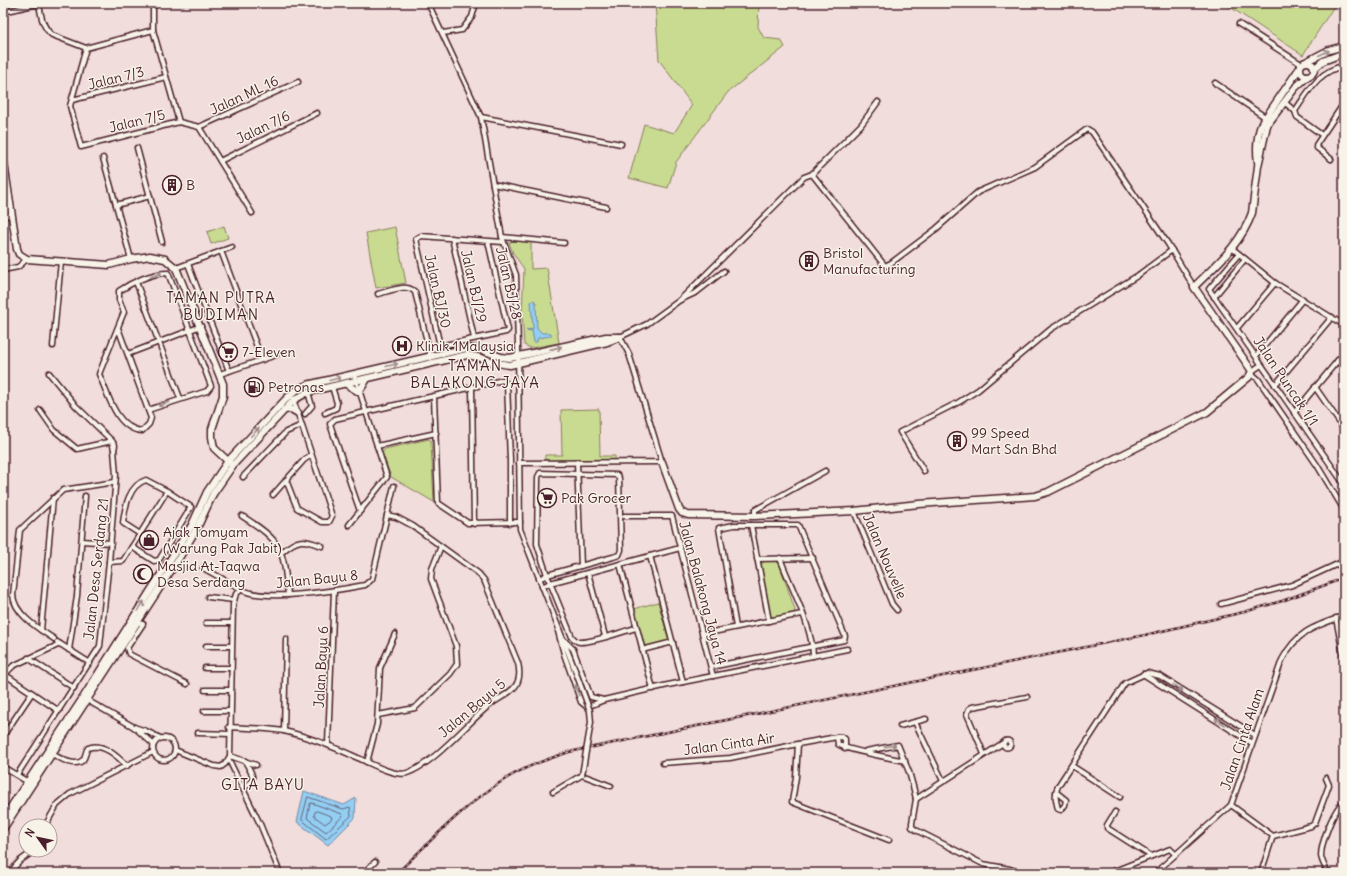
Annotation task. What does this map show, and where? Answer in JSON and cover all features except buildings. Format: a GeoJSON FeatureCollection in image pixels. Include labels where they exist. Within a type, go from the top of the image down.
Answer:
{"type":"FeatureCollection","features":[{"type":"Feature","properties":{"kind":"street"},"geometry":{"type":"LineString","coordinates":[[3,12],[40,3],[44,25],[47,31],[52,35],[86,48],[153,30]]}},
{"type":"Feature","properties":{"kind":"street","name":"Jalan 7/5"},"geometry":{"type":"LineString","coordinates":[[86,48],[70,106],[81,147],[179,122],[153,30],[153,3]]}},
{"type":"Feature","properties":{"kind":"street"},"geometry":{"type":"LineString","coordinates":[[428,3],[481,117],[502,240],[516,275],[520,529],[576,670],[590,711],[592,722],[582,776]]}},
{"type":"Feature","properties":{"kind":"street"},"geometry":{"type":"LineString","coordinates":[[443,33],[462,30],[472,17],[476,3]]}},
{"type":"Feature","properties":{"kind":"street"},"geometry":{"type":"LineString","coordinates":[[1238,24],[1302,65],[1312,65],[1314,69]]}},
{"type":"Feature","properties":{"kind":"street"},"geometry":{"type":"LineString","coordinates":[[1258,166],[1257,154],[1260,128],[1265,118],[1302,65],[1329,50],[1344,46]]}},
{"type":"Feature","properties":{"kind":"street"},"geometry":{"type":"LineString","coordinates":[[1265,118],[1269,118],[1323,61],[1344,53]]}},
{"type":"Feature","properties":{"kind":"street"},"geometry":{"type":"LineString","coordinates":[[1302,65],[1303,75],[1308,76]]}},
{"type":"Feature","properties":{"kind":"street"},"geometry":{"type":"LineString","coordinates":[[1295,111],[1316,81],[1330,70],[1344,66]]}},
{"type":"Feature","properties":{"kind":"street","name":"Jalan 7/3"},"geometry":{"type":"LineString","coordinates":[[72,100],[166,77]]}},
{"type":"Feature","properties":{"kind":"street","name":"Jalan ML 16"},"geometry":{"type":"LineString","coordinates":[[199,127],[298,82]]}},
{"type":"Feature","properties":{"kind":"street"},"geometry":{"type":"LineString","coordinates":[[1215,83],[1265,118]]}},
{"type":"Feature","properties":{"kind":"street"},"geometry":{"type":"LineString","coordinates":[[1194,287],[1232,249],[1248,225],[1252,213],[1258,166],[1265,131],[1286,100]]}},
{"type":"Feature","properties":{"kind":"street"},"geometry":{"type":"LineString","coordinates":[[1286,100],[1290,108]]}},
{"type":"Feature","properties":{"kind":"street"},"geometry":{"type":"LineString","coordinates":[[231,463],[284,410],[292,397],[467,355],[482,356],[504,365],[518,364],[607,342],[648,324],[680,300],[804,178],[812,174],[861,125],[878,102]]}},
{"type":"Feature","properties":{"kind":"street"},"geometry":{"type":"LineString","coordinates":[[1331,159],[1317,148],[1316,145],[1344,103]]}},
{"type":"Feature","properties":{"kind":"street"},"geometry":{"type":"LineString","coordinates":[[1280,107],[1290,108],[1295,111],[1297,117],[1322,135]]}},
{"type":"Feature","properties":{"kind":"street","name":"Jalan 7/6"},"geometry":{"type":"LineString","coordinates":[[220,161],[317,113]]}},
{"type":"Feature","properties":{"kind":"street"},"geometry":{"type":"LineString","coordinates":[[481,117],[621,144]]}},
{"type":"Feature","properties":{"kind":"street"},"geometry":{"type":"LineString","coordinates":[[179,122],[199,127],[252,214]]}},
{"type":"Feature","properties":{"kind":"street"},"geometry":{"type":"LineString","coordinates":[[812,174],[885,266],[936,229],[978,192],[1035,167],[1087,129],[1092,132],[1172,250],[1194,287],[1251,372],[1258,379],[1291,426],[1344,510]]}},
{"type":"Feature","properties":{"kind":"street"},"geometry":{"type":"LineString","coordinates":[[137,148],[162,242]]}},
{"type":"Feature","properties":{"kind":"street"},"geometry":{"type":"LineString","coordinates":[[3,157],[19,254],[27,259],[109,265],[131,259],[159,257],[171,262],[176,268],[201,326],[223,384],[223,396],[212,429],[212,436],[214,448],[231,463]]}},
{"type":"Feature","properties":{"kind":"street"},"geometry":{"type":"LineString","coordinates":[[103,158],[131,259]]}},
{"type":"Feature","properties":{"kind":"street"},"geometry":{"type":"LineString","coordinates":[[492,184],[606,207]]}},
{"type":"Feature","properties":{"kind":"street"},"geometry":{"type":"LineString","coordinates":[[116,206],[150,196]]}},
{"type":"Feature","properties":{"kind":"street"},"geometry":{"type":"LineString","coordinates":[[3,216],[12,215]]}},
{"type":"Feature","properties":{"kind":"street","name":"Jalan BJ/30"},"geometry":{"type":"LineString","coordinates":[[452,238],[421,236],[418,237],[416,241],[440,346],[474,338]]}},
{"type":"Feature","properties":{"kind":"street"},"geometry":{"type":"LineString","coordinates":[[452,238],[488,241],[502,240],[564,243]]}},
{"type":"Feature","properties":{"kind":"street","name":"Jalan BJ/29"},"geometry":{"type":"LineString","coordinates":[[452,238],[474,338]]}},
{"type":"Feature","properties":{"kind":"street","name":"Jalan BJ/28"},"geometry":{"type":"LineString","coordinates":[[474,338],[506,332],[508,330],[488,241]]}},
{"type":"Feature","properties":{"kind":"street"},"geometry":{"type":"LineString","coordinates":[[176,268],[232,247]]}},
{"type":"Feature","properties":{"kind":"street"},"geometry":{"type":"LineString","coordinates":[[1232,249],[1275,283],[1344,325]]}},
{"type":"Feature","properties":{"kind":"street"},"geometry":{"type":"LineString","coordinates":[[924,471],[900,432],[959,402],[978,390],[1051,329],[1137,276],[1172,250]]}},
{"type":"Feature","properties":{"kind":"street"},"geometry":{"type":"LineString","coordinates":[[221,251],[262,360]]}},
{"type":"Feature","properties":{"kind":"street","name":"Jalan Puncak 1/1"},"geometry":{"type":"LineString","coordinates":[[1239,254],[1209,289],[1344,484]]}},
{"type":"Feature","properties":{"kind":"street"},"geometry":{"type":"LineString","coordinates":[[3,270],[18,267],[27,259]]}},
{"type":"Feature","properties":{"kind":"street"},"geometry":{"type":"LineString","coordinates":[[1214,297],[1245,259]]}},
{"type":"Feature","properties":{"kind":"street"},"geometry":{"type":"LineString","coordinates":[[53,346],[61,261]]}},
{"type":"Feature","properties":{"kind":"street"},"geometry":{"type":"LineString","coordinates":[[188,264],[229,371]]}},
{"type":"Feature","properties":{"kind":"street"},"geometry":{"type":"LineString","coordinates":[[680,300],[697,292],[724,271]]}},
{"type":"Feature","properties":{"kind":"street"},"geometry":{"type":"LineString","coordinates":[[118,328],[128,354],[148,410],[151,418],[149,424],[142,431],[132,429],[115,413],[99,374],[124,312],[119,300],[119,291],[136,282],[162,273],[168,273],[211,386],[207,391],[180,398],[148,410]]}},
{"type":"Feature","properties":{"kind":"street"},"geometry":{"type":"LineString","coordinates":[[136,282],[180,398]]}},
{"type":"Feature","properties":{"kind":"street"},"geometry":{"type":"LineString","coordinates":[[1236,328],[1275,283]]}},
{"type":"Feature","properties":{"kind":"street"},"geometry":{"type":"LineString","coordinates":[[378,294],[404,288],[411,288],[415,292],[432,363]]}},
{"type":"Feature","properties":{"kind":"street"},"geometry":{"type":"LineString","coordinates":[[1256,356],[1303,300]]}},
{"type":"Feature","properties":{"kind":"street"},"geometry":{"type":"LineString","coordinates":[[1275,385],[1332,317]]}},
{"type":"Feature","properties":{"kind":"street"},"geometry":{"type":"LineString","coordinates":[[128,354],[201,326]]}},
{"type":"Feature","properties":{"kind":"street"},"geometry":{"type":"LineString","coordinates":[[3,819],[52,754],[85,699],[138,622],[192,526],[207,492],[231,463],[292,397],[307,385],[466,348],[482,350],[501,357],[518,357],[606,337],[620,337]]}},
{"type":"Feature","properties":{"kind":"street"},"geometry":{"type":"LineString","coordinates":[[620,337],[629,354],[662,462],[682,513],[697,516],[755,516],[854,511],[919,504],[1036,496],[1048,492],[1207,412],[1251,372],[1261,365]]}},
{"type":"Feature","properties":{"kind":"street"},"geometry":{"type":"LineString","coordinates":[[1294,413],[1344,353]]}},
{"type":"Feature","properties":{"kind":"street"},"geometry":{"type":"LineString","coordinates":[[220,374],[276,355]]}},
{"type":"Feature","properties":{"kind":"street"},"geometry":{"type":"LineString","coordinates":[[1337,361],[1344,367]]}},
{"type":"Feature","properties":{"kind":"street"},"geometry":{"type":"LineString","coordinates":[[49,373],[76,406],[112,441]]}},
{"type":"Feature","properties":{"kind":"street"},"geometry":{"type":"LineString","coordinates":[[349,525],[386,477],[354,374]]}},
{"type":"Feature","properties":{"kind":"street"},"geometry":{"type":"LineString","coordinates":[[359,392],[367,379]]}},
{"type":"Feature","properties":{"kind":"street"},"geometry":{"type":"LineString","coordinates":[[360,511],[330,424],[336,419],[503,380],[507,384],[510,460],[510,522]]}},
{"type":"Feature","properties":{"kind":"street"},"geometry":{"type":"LineString","coordinates":[[346,384],[359,392]]}},
{"type":"Feature","properties":{"kind":"street"},"geometry":{"type":"LineString","coordinates":[[325,412],[336,408],[337,403],[332,387]]}},
{"type":"Feature","properties":{"kind":"street"},"geometry":{"type":"LineString","coordinates":[[1315,387],[1344,429]]}},
{"type":"Feature","properties":{"kind":"street"},"geometry":{"type":"LineString","coordinates":[[472,388],[474,524]]}},
{"type":"Feature","properties":{"kind":"street"},"geometry":{"type":"LineString","coordinates":[[305,414],[312,406],[308,392]]}},
{"type":"Feature","properties":{"kind":"street"},"geometry":{"type":"LineString","coordinates":[[286,480],[297,508],[325,523],[328,522],[332,516],[292,397]]}},
{"type":"Feature","properties":{"kind":"street"},"geometry":{"type":"LineString","coordinates":[[434,397],[438,503],[468,523],[520,522]]}},
{"type":"Feature","properties":{"kind":"street"},"geometry":{"type":"LineString","coordinates":[[284,410],[291,408],[298,413]]}},
{"type":"Feature","properties":{"kind":"street"},"geometry":{"type":"LineString","coordinates":[[40,410],[54,430],[77,449],[112,441]]}},
{"type":"Feature","properties":{"kind":"street"},"geometry":{"type":"LineString","coordinates":[[243,477],[286,432],[302,425]]}},
{"type":"Feature","properties":{"kind":"street"},"geometry":{"type":"LineString","coordinates":[[377,446],[436,433]]}},
{"type":"Feature","properties":{"kind":"street","name":"Jalan Desa Serdang 21"},"geometry":{"type":"LineString","coordinates":[[16,775],[96,654],[102,638],[116,475],[115,445],[112,441]]}},
{"type":"Feature","properties":{"kind":"street"},"geometry":{"type":"LineString","coordinates":[[273,495],[304,460],[311,455]]}},
{"type":"Feature","properties":{"kind":"street"},"geometry":{"type":"LineString","coordinates":[[577,462],[581,566]]}},
{"type":"Feature","properties":{"kind":"street"},"geometry":{"type":"LineString","coordinates":[[519,463],[662,462]]}},
{"type":"Feature","properties":{"kind":"street"},"geometry":{"type":"LineString","coordinates":[[755,516],[755,510],[825,471]]}},
{"type":"Feature","properties":{"kind":"street"},"geometry":{"type":"LineString","coordinates":[[539,579],[547,575],[619,555],[621,550],[619,478],[617,475],[540,473],[538,475],[537,538],[547,575],[572,637],[575,640],[579,642],[636,628]]}},
{"type":"Feature","properties":{"kind":"street"},"geometry":{"type":"LineString","coordinates":[[132,547],[156,562],[191,507],[167,491],[146,480],[139,482],[134,487],[124,510],[123,523],[140,534]]}},
{"type":"Feature","properties":{"kind":"street"},"geometry":{"type":"LineString","coordinates":[[90,663],[32,624],[14,604],[13,595],[20,530],[63,490],[115,482]]}},
{"type":"Feature","properties":{"kind":"street"},"geometry":{"type":"LineString","coordinates":[[387,515],[394,486]]}},
{"type":"Feature","properties":{"kind":"street"},"geometry":{"type":"LineString","coordinates":[[109,562],[123,561],[167,491]]}},
{"type":"Feature","properties":{"kind":"street"},"geometry":{"type":"LineString","coordinates":[[69,650],[77,596],[85,496]]}},
{"type":"Feature","properties":{"kind":"street"},"geometry":{"type":"LineString","coordinates":[[41,630],[53,498]]}},
{"type":"Feature","properties":{"kind":"street","name":"Jalan Nouvelle"},"geometry":{"type":"LineString","coordinates":[[854,511],[892,604],[897,610]]}},
{"type":"Feature","properties":{"kind":"street","name":"Jalan Bayu 5"},"geometry":{"type":"LineString","coordinates":[[229,726],[284,731],[328,744],[367,762],[396,773],[406,774],[427,761],[488,706],[507,694],[518,684],[520,670],[518,663],[484,580],[472,568],[403,520],[387,515]]}},
{"type":"Feature","properties":{"kind":"street","name":"Jalan Bayu 8"},"geometry":{"type":"LineString","coordinates":[[203,568],[233,583],[241,590],[264,595],[288,595],[334,591],[370,583],[387,515]]}},
{"type":"Feature","properties":{"kind":"street"},"geometry":{"type":"LineString","coordinates":[[242,516],[270,536],[282,552],[288,595]]}},
{"type":"Feature","properties":{"kind":"street","name":"Jalan Balakong Jaya 14"},"geometry":{"type":"LineString","coordinates":[[624,516],[672,516],[713,676]]}},
{"type":"Feature","properties":{"kind":"street"},"geometry":{"type":"LineString","coordinates":[[711,667],[841,642],[844,640],[845,636],[801,528],[795,524],[734,525],[719,528],[736,628]]}},
{"type":"Feature","properties":{"kind":"street"},"geometry":{"type":"LineString","coordinates":[[751,525],[769,621]]}},
{"type":"Feature","properties":{"kind":"street"},"geometry":{"type":"LineString","coordinates":[[282,552],[293,543],[301,540],[322,546]]}},
{"type":"Feature","properties":{"kind":"street"},"geometry":{"type":"LineString","coordinates":[[82,541],[111,543]]}},
{"type":"Feature","properties":{"kind":"street"},"geometry":{"type":"LineString","coordinates":[[378,715],[415,708],[445,679],[457,664],[456,646],[432,579],[432,569],[441,546]]}},
{"type":"Feature","properties":{"kind":"street"},"geometry":{"type":"LineString","coordinates":[[542,587],[550,582],[680,548]]}},
{"type":"Feature","properties":{"kind":"street"},"geometry":{"type":"LineString","coordinates":[[165,550],[176,556]]}},
{"type":"Feature","properties":{"kind":"street"},"geometry":{"type":"LineString","coordinates":[[3,829],[30,783],[176,556]]}},
{"type":"Feature","properties":{"kind":"street"},"geometry":{"type":"LineString","coordinates":[[650,556],[683,682]]}},
{"type":"Feature","properties":{"kind":"street"},"geometry":{"type":"LineString","coordinates":[[780,558],[802,614],[813,647],[813,656]]}},
{"type":"Feature","properties":{"kind":"street"},"geometry":{"type":"LineString","coordinates":[[757,559],[813,558]]}},
{"type":"Feature","properties":{"kind":"street"},"geometry":{"type":"LineString","coordinates":[[1221,604],[1292,585],[1344,560]]}},
{"type":"Feature","properties":{"kind":"street"},"geometry":{"type":"LineString","coordinates":[[620,564],[653,689]]}},
{"type":"Feature","properties":{"kind":"street"},"geometry":{"type":"LineString","coordinates":[[588,572],[605,636]]}},
{"type":"Feature","properties":{"kind":"street"},"geometry":{"type":"LineString","coordinates":[[241,590],[238,592],[234,600],[232,623],[229,758],[278,864],[280,873]]}},
{"type":"Feature","properties":{"kind":"street","name":"Jalan Bayu 6"},"geometry":{"type":"LineString","coordinates":[[328,744],[334,591]]}},
{"type":"Feature","properties":{"kind":"street"},"geometry":{"type":"LineString","coordinates":[[208,597],[234,600]]}},
{"type":"Feature","properties":{"kind":"street"},"geometry":{"type":"LineString","coordinates":[[703,634],[802,614]]}},
{"type":"Feature","properties":{"kind":"street","name":"Jalan Cinta Alam"},"geometry":{"type":"LineString","coordinates":[[1157,872],[1230,805],[1282,660],[1289,645],[1307,630],[1344,616]]}},
{"type":"Feature","properties":{"kind":"street"},"geometry":{"type":"LineString","coordinates":[[1336,618],[1344,659]]}},
{"type":"Feature","properties":{"kind":"street"},"geometry":{"type":"LineString","coordinates":[[138,622],[143,624],[127,651],[129,654],[187,684]]}},
{"type":"Feature","properties":{"kind":"street"},"geometry":{"type":"LineString","coordinates":[[206,623],[232,623]]}},
{"type":"Feature","properties":{"kind":"street"},"geometry":{"type":"LineString","coordinates":[[558,627],[564,654],[584,706],[592,706],[604,700],[683,682],[848,649]]}},
{"type":"Feature","properties":{"kind":"street"},"geometry":{"type":"LineString","coordinates":[[367,762],[376,730],[380,668],[395,634]]}},
{"type":"Feature","properties":{"kind":"street"},"geometry":{"type":"LineString","coordinates":[[284,731],[286,639]]}},
{"type":"Feature","properties":{"kind":"street"},"geometry":{"type":"LineString","coordinates":[[563,639],[573,650],[591,697],[594,699],[604,700]]}},
{"type":"Feature","properties":{"kind":"street"},"geometry":{"type":"LineString","coordinates":[[57,642],[12,666],[3,675],[59,711]]}},
{"type":"Feature","properties":{"kind":"street"},"geometry":{"type":"LineString","coordinates":[[642,650],[673,642]]}},
{"type":"Feature","properties":{"kind":"street"},"geometry":{"type":"LineString","coordinates":[[206,646],[231,646]]}},
{"type":"Feature","properties":{"kind":"street"},"geometry":{"type":"LineString","coordinates":[[28,658],[74,688]]}},
{"type":"Feature","properties":{"kind":"street"},"geometry":{"type":"LineString","coordinates":[[205,668],[231,668]]}},
{"type":"Feature","properties":{"kind":"street"},"geometry":{"type":"LineString","coordinates":[[1056,792],[1125,683],[1143,674],[1152,673],[1160,676],[1255,735]]}},
{"type":"Feature","properties":{"kind":"street"},"geometry":{"type":"LineString","coordinates":[[1143,674],[1252,743]]}},
{"type":"Feature","properties":{"kind":"street"},"geometry":{"type":"LineString","coordinates":[[1156,682],[1160,676]]}},
{"type":"Feature","properties":{"kind":"street"},"geometry":{"type":"LineString","coordinates":[[205,690],[230,690]]}},
{"type":"Feature","properties":{"kind":"street"},"geometry":{"type":"LineString","coordinates":[[3,736],[32,693]]}},
{"type":"Feature","properties":{"kind":"street"},"geometry":{"type":"LineString","coordinates":[[984,754],[967,714],[969,710],[972,707],[1027,697]]}},
{"type":"Feature","properties":{"kind":"street"},"geometry":{"type":"LineString","coordinates":[[85,699],[134,727],[153,744],[153,752],[157,759],[164,761],[171,758],[175,750],[172,741],[166,738],[160,738],[146,730],[134,727]]}},
{"type":"Feature","properties":{"kind":"street"},"geometry":{"type":"LineString","coordinates":[[204,711],[230,711]]}},
{"type":"Feature","properties":{"kind":"street"},"geometry":{"type":"LineString","coordinates":[[900,726],[926,719]]}},
{"type":"Feature","properties":{"kind":"street"},"geometry":{"type":"LineString","coordinates":[[915,722],[943,781]]}},
{"type":"Feature","properties":{"kind":"street"},"geometry":{"type":"LineString","coordinates":[[198,733],[230,734]]}},
{"type":"Feature","properties":{"kind":"street"},"geometry":{"type":"LineString","coordinates":[[845,749],[845,739],[841,736],[836,737],[838,744],[845,749],[865,751],[905,760]]}},
{"type":"Feature","properties":{"kind":"street","name":"Jalan Cinta Air"},"geometry":{"type":"LineString","coordinates":[[663,763],[730,758],[836,737]]}},
{"type":"Feature","properties":{"kind":"street"},"geometry":{"type":"LineString","coordinates":[[153,744],[160,738]]}},
{"type":"Feature","properties":{"kind":"street"},"geometry":{"type":"LineString","coordinates":[[916,799],[1003,743]]}},
{"type":"Feature","properties":{"kind":"street"},"geometry":{"type":"LineString","coordinates":[[798,744],[796,777],[792,802],[889,840]]}},
{"type":"Feature","properties":{"kind":"street"},"geometry":{"type":"LineString","coordinates":[[865,751],[897,745],[905,760],[912,780],[916,799],[912,827],[983,864],[1010,869],[1020,873]]}},
{"type":"Feature","properties":{"kind":"street"},"geometry":{"type":"LineString","coordinates":[[52,754],[66,761],[79,762],[82,760],[88,748],[98,747],[112,753],[127,766]]}},
{"type":"Feature","properties":{"kind":"street"},"geometry":{"type":"LineString","coordinates":[[175,750],[214,766],[221,767],[229,758]]}},
{"type":"Feature","properties":{"kind":"street"},"geometry":{"type":"LineString","coordinates":[[50,818],[57,805],[70,794],[153,752]]}},
{"type":"Feature","properties":{"kind":"street"},"geometry":{"type":"LineString","coordinates":[[229,758],[256,765]]}},
{"type":"Feature","properties":{"kind":"street"},"geometry":{"type":"LineString","coordinates":[[244,788],[253,781],[253,776],[245,761]]}},
{"type":"Feature","properties":{"kind":"street"},"geometry":{"type":"LineString","coordinates":[[1072,766],[1120,797]]}},
{"type":"Feature","properties":{"kind":"street"},"geometry":{"type":"LineString","coordinates":[[3,767],[30,783]]}},
{"type":"Feature","properties":{"kind":"street"},"geometry":{"type":"LineString","coordinates":[[553,792],[582,776],[611,786]]}},
{"type":"Feature","properties":{"kind":"street"},"geometry":{"type":"LineString","coordinates":[[1273,836],[1310,826],[1315,823],[1329,786],[1326,778]]}},
{"type":"Feature","properties":{"kind":"street"},"geometry":{"type":"LineString","coordinates":[[1328,873],[1322,862],[1322,852],[1329,827],[1338,807],[1344,802]]}},
{"type":"Feature","properties":{"kind":"street"},"geometry":{"type":"LineString","coordinates":[[1230,805],[1273,836]]}},
{"type":"Feature","properties":{"kind":"street"},"geometry":{"type":"LineString","coordinates":[[1115,812],[1107,825],[1108,828],[1151,856]]}},
{"type":"Feature","properties":{"kind":"street"},"geometry":{"type":"LineString","coordinates":[[1261,873],[1273,836]]}},
{"type":"Feature","properties":{"kind":"street"},"geometry":{"type":"LineString","coordinates":[[1109,873],[1170,849],[1175,854]]}},
{"type":"Feature","properties":{"kind":"street"},"geometry":{"type":"LineString","coordinates":[[11,873],[16,864],[22,858]]}},
{"type":"Feature","properties":{"kind":"street"},"geometry":{"type":"LineString","coordinates":[[363,873],[375,862]]}},
{"type":"Feature","properties":{"kind":"green space"},"geometry":{"type":"Polygon","coordinates":[[[655,3],[759,3],[758,27],[764,38],[781,40],[785,47],[728,92],[676,162],[668,188],[629,178],[644,124],[674,133],[692,105],[659,60],[655,3]]]}},
{"type":"Feature","properties":{"kind":"green space"},"geometry":{"type":"Polygon","coordinates":[[[1224,3],[1336,3],[1303,55],[1224,3]]]}},
{"type":"Feature","properties":{"kind":"green space"},"geometry":{"type":"Polygon","coordinates":[[[224,226],[228,238],[211,244],[207,232],[224,226]]]}},
{"type":"Feature","properties":{"kind":"green space"},"geometry":{"type":"Polygon","coordinates":[[[395,227],[406,283],[376,288],[366,233],[395,227]]]}},
{"type":"Feature","properties":{"kind":"green space"},"geometry":{"type":"Polygon","coordinates":[[[513,241],[531,241],[531,269],[547,268],[559,343],[531,348],[524,345],[522,313],[524,269],[513,253],[509,243],[513,241]]]}},
{"type":"Feature","properties":{"kind":"green space"},"geometry":{"type":"Polygon","coordinates":[[[599,409],[600,456],[615,456],[615,461],[545,461],[545,455],[562,455],[561,410],[599,409]]]}},
{"type":"Feature","properties":{"kind":"green space"},"geometry":{"type":"Polygon","coordinates":[[[429,439],[431,441],[434,502],[391,477],[382,453],[385,449],[429,439]]]}},
{"type":"Feature","properties":{"kind":"green space"},"geometry":{"type":"Polygon","coordinates":[[[765,561],[774,561],[779,563],[795,610],[794,613],[771,619],[761,564],[765,561]]]}},
{"type":"Feature","properties":{"kind":"green space"},"geometry":{"type":"Polygon","coordinates":[[[658,602],[669,641],[644,648],[634,609],[658,602]]]}},
{"type":"Feature","properties":{"kind":"water"},"geometry":{"type":"Polygon","coordinates":[[[534,300],[536,303],[537,328],[542,333],[551,333],[551,336],[538,338],[537,342],[534,342],[532,331],[526,330],[533,329],[531,302],[534,300]]]}},
{"type":"Feature","properties":{"kind":"water"},"geometry":{"type":"Polygon","coordinates":[[[304,791],[344,805],[356,798],[355,818],[328,845],[297,822],[304,791]]]}},
{"type":"Feature","properties":{"kind":"railway"},"geometry":{"type":"LineString","coordinates":[[397,873],[463,810],[492,788],[522,770],[569,752],[1145,635],[1244,612],[1282,601],[1344,578]]}},
{"type":"Feature","properties":{"kind":"place","name":"B"},"geometry":{"type":"Point","coordinates":[172,185]}},
{"type":"Feature","properties":{"kind":"place","name":"Bristol Manufacturing"},"geometry":{"type":"Point","coordinates":[809,261]}},
{"type":"Feature","properties":{"kind":"place","name":"Klinik 1Malaysia"},"geometry":{"type":"Point","coordinates":[402,346]}},
{"type":"Feature","properties":{"kind":"place","name":"7-Eleven"},"geometry":{"type":"Point","coordinates":[228,352]}},
{"type":"Feature","properties":{"kind":"place","name":"Petronas"},"geometry":{"type":"Point","coordinates":[254,387]}},
{"type":"Feature","properties":{"kind":"place","name":"99 Speed Mart Sdn Bhd"},"geometry":{"type":"Point","coordinates":[957,441]}},
{"type":"Feature","properties":{"kind":"place","name":"Pak Grocer"},"geometry":{"type":"Point","coordinates":[547,498]}},
{"type":"Feature","properties":{"kind":"place","name":"Ajak Tomyam (Warung Pak Jabit)"},"geometry":{"type":"Point","coordinates":[149,540]}},
{"type":"Feature","properties":{"kind":"place","name":"Masjid At-Taqwa Desa Serdang"},"geometry":{"type":"Point","coordinates":[143,574]}},
{"type":"Feature","properties":{"kind":"district","name":"TAMAN PUTRA BUDIMAN"},"geometry":{"type":"Point","coordinates":[221,306]}},
{"type":"Feature","properties":{"kind":"district","name":"TAMAN BALAKONG JAYA"},"geometry":{"type":"Point","coordinates":[475,374]}},
{"type":"Feature","properties":{"kind":"district","name":"GITA BAYU"},"geometry":{"type":"Point","coordinates":[263,785]}}]}
